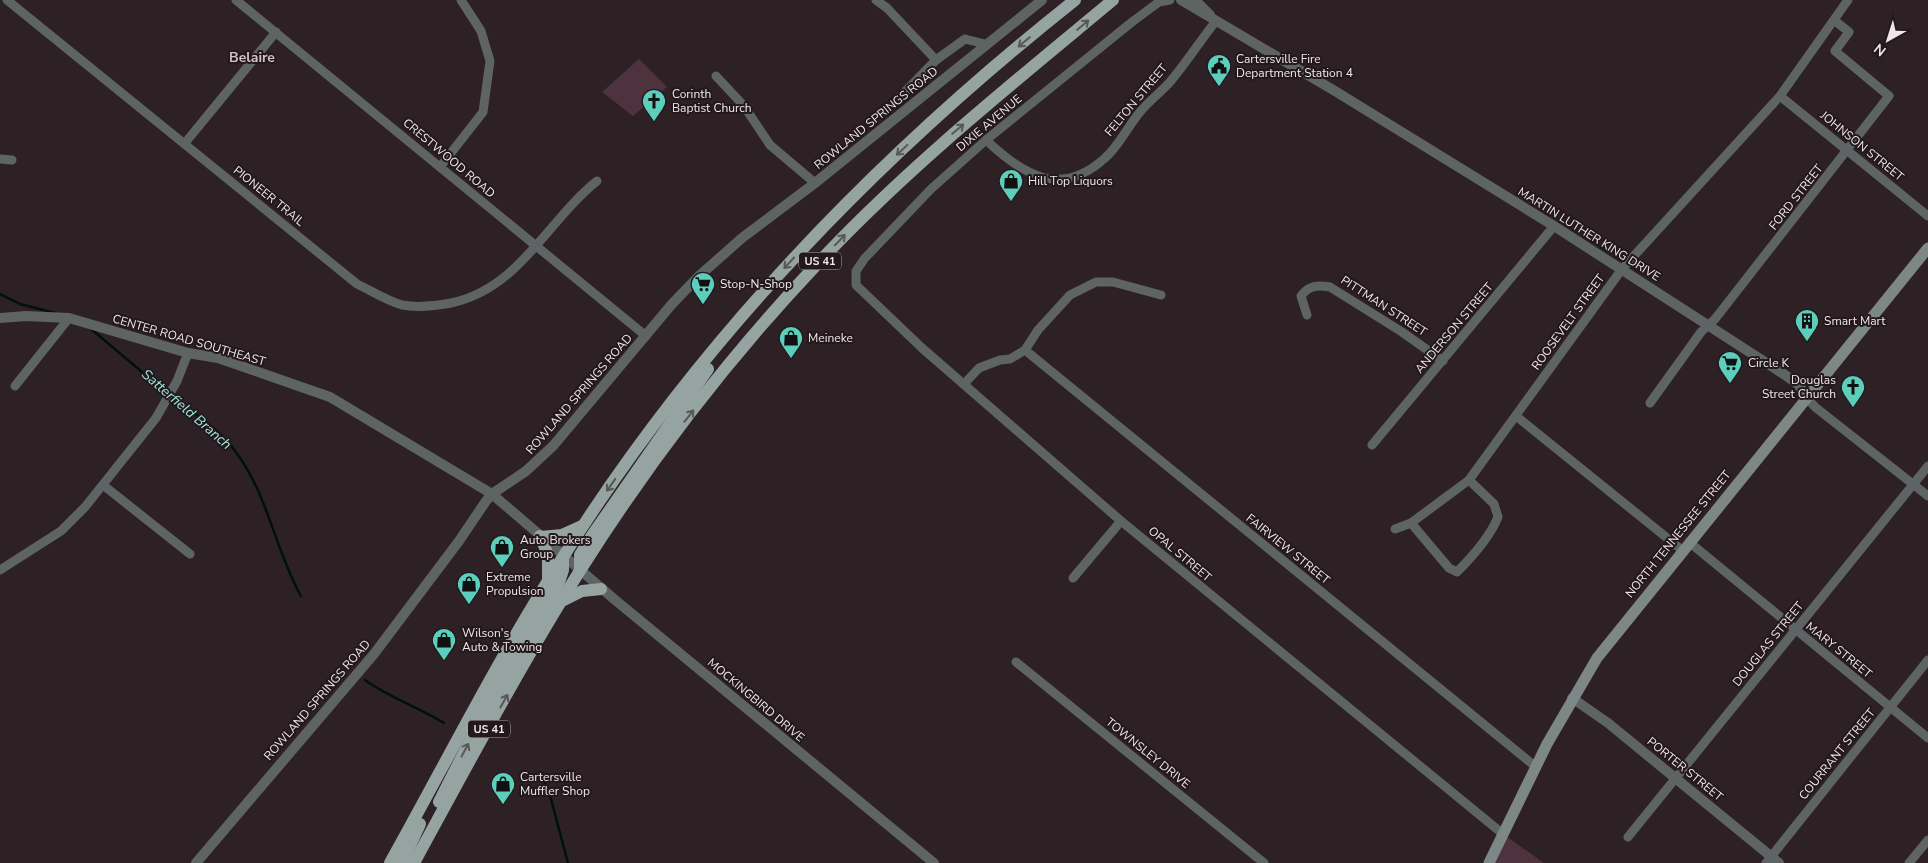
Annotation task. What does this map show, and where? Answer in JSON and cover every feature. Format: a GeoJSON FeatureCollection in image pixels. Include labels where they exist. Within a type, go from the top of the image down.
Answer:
{"type":"FeatureCollection","features":[{"type":"Feature","properties":{"kind":"main road","name":"US 41"},"geometry":{"type":"LineString","coordinates":[[390,863],[563,556],[650,432],[721,341],[791,261],[888,163],[995,66],[1075,0]]}},
{"type":"Feature","properties":{"kind":"main road","name":"US 41"},"geometry":{"type":"LineString","coordinates":[[414,863],[580,571],[650,468],[703,397],[753,336],[818,263],[907,175],[949,136],[1113,0]]}},
{"type":"Feature","properties":{"kind":"main road","name":"NORTH TENNESSEE STREET"},"geometry":{"type":"LineString","coordinates":[[1488,863],[1572,698],[1610,640],[1928,248]]}},
{"type":"Feature","properties":{"kind":"main road"},"geometry":{"type":"LineString","coordinates":[[580,571],[578,562],[583,550],[711,365],[721,341]]}},
{"type":"Feature","properties":{"kind":"main road"},"geometry":{"type":"LineString","coordinates":[[548,581],[548,555],[541,537],[562,535],[584,524]]}},
{"type":"Feature","properties":{"kind":"main road"},"geometry":{"type":"LineString","coordinates":[[425,842],[436,809],[459,760],[559,582],[563,570],[563,556]]}},
{"type":"Feature","properties":{"kind":"main road"},"geometry":{"type":"LineString","coordinates":[[562,601],[582,591],[601,588]]}},
{"type":"Feature","properties":{"kind":"main road"},"geometry":{"type":"LineString","coordinates":[[402,863],[423,817],[429,793]]}},
{"type":"Feature","properties":{"kind":"street","name":"PIONEER TRAIL"},"geometry":{"type":"LineString","coordinates":[[7,0],[357,284],[400,304],[433,307],[468,300],[504,278],[537,247],[583,192],[597,181]]}},
{"type":"Feature","properties":{"kind":"street","name":"CRESTWOOD ROAD"},"geometry":{"type":"LineString","coordinates":[[236,0],[646,336]]}},
{"type":"Feature","properties":{"kind":"street"},"geometry":{"type":"LineString","coordinates":[[440,167],[483,112],[490,61],[481,31],[461,0]]}},
{"type":"Feature","properties":{"kind":"street"},"geometry":{"type":"LineString","coordinates":[[876,0],[936,60]]}},
{"type":"Feature","properties":{"kind":"street","name":"ROWLAND SPRINGS ROAD"},"geometry":{"type":"LineString","coordinates":[[196,863],[374,654],[492,494],[517,478],[544,456],[672,304],[711,264],[757,226],[815,183],[985,44],[1042,0]]}},
{"type":"Feature","properties":{"kind":"street","name":"DIXIE AVENUE"},"geometry":{"type":"LineString","coordinates":[[854,281],[858,267],[876,247],[931,190],[986,140],[1159,1],[1170,0]]}},
{"type":"Feature","properties":{"kind":"street"},"geometry":{"type":"LineString","coordinates":[[1174,0],[1181,0]]}},
{"type":"Feature","properties":{"kind":"street","name":"MARTIN LUTHER KING DRIVE"},"geometry":{"type":"LineString","coordinates":[[1181,0],[1554,226],[1798,384],[1815,407],[1928,496]]}},
{"type":"Feature","properties":{"kind":"street","name":"MARTIN LUTHER KING DRIVE"},"geometry":{"type":"LineString","coordinates":[[1195,0],[1216,21]]}},
{"type":"Feature","properties":{"kind":"street","name":"ROOSEVELT STREET"},"geometry":{"type":"LineString","coordinates":[[1395,528],[1411,523],[1470,480],[1622,269],[1780,96],[1848,0]]}},
{"type":"Feature","properties":{"kind":"street","name":"FORD STREET"},"geometry":{"type":"LineString","coordinates":[[1650,403],[1701,332],[1709,325],[1848,151],[1889,96],[1834,52],[1849,32],[1834,20]]}},
{"type":"Feature","properties":{"kind":"street","name":"FELTON STREET"},"geometry":{"type":"LineString","coordinates":[[986,140],[1022,169],[1041,178],[1063,181],[1090,169],[1107,157],[1126,128],[1170,82],[1216,21]]}},
{"type":"Feature","properties":{"kind":"street"},"geometry":{"type":"LineString","coordinates":[[185,144],[276,32]]}},
{"type":"Feature","properties":{"kind":"street"},"geometry":{"type":"LineString","coordinates":[[900,97],[936,60],[965,38],[985,44]]}},
{"type":"Feature","properties":{"kind":"street"},"geometry":{"type":"LineString","coordinates":[[716,76],[744,106],[770,145],[815,183]]}},
{"type":"Feature","properties":{"kind":"street","name":"JOHNSON STREET"},"geometry":{"type":"LineString","coordinates":[[1780,96],[1928,216]]}},
{"type":"Feature","properties":{"kind":"street"},"geometry":{"type":"LineString","coordinates":[[0,159],[12,160]]}},
{"type":"Feature","properties":{"kind":"street","name":"ANDERSON STREET"},"geometry":{"type":"LineString","coordinates":[[1372,445],[1443,362],[1554,226]]}},
{"type":"Feature","properties":{"kind":"street","name":"OPAL STREET"},"geometry":{"type":"LineString","coordinates":[[854,281],[858,288],[964,384],[1121,521],[1503,834]]}},
{"type":"Feature","properties":{"kind":"street"},"geometry":{"type":"LineString","coordinates":[[964,384],[979,368],[1000,360],[1010,359],[1025,350],[1038,330],[1070,295],[1096,282],[1113,282],[1161,295]]}},
{"type":"Feature","properties":{"kind":"street","name":"PITTMAN STREET"},"geometry":{"type":"LineString","coordinates":[[1307,316],[1302,296],[1306,289],[1317,285],[1330,287],[1402,332],[1443,362]]}},
{"type":"Feature","properties":{"kind":"street","name":"CENTER ROAD SOUTHEAST"},"geometry":{"type":"LineString","coordinates":[[0,318],[26,316],[69,318],[188,353],[218,358],[330,397],[492,494],[541,537]]}},
{"type":"Feature","properties":{"kind":"street"},"geometry":{"type":"LineString","coordinates":[[15,386],[69,318]]}},
{"type":"Feature","properties":{"kind":"street","name":"FAIRVIEW STREET"},"geometry":{"type":"LineString","coordinates":[[1025,350],[1536,767]]}},
{"type":"Feature","properties":{"kind":"street"},"geometry":{"type":"LineString","coordinates":[[0,570],[61,531],[103,484],[156,418],[177,381],[188,353]]}},
{"type":"Feature","properties":{"kind":"street","name":"MARY STREET"},"geometry":{"type":"LineString","coordinates":[[1516,416],[1795,631],[1928,738]]}},
{"type":"Feature","properties":{"kind":"street","name":"DOUGLAS STREET"},"geometry":{"type":"LineString","coordinates":[[1628,837],[1928,466]]}},
{"type":"Feature","properties":{"kind":"street"},"geometry":{"type":"LineString","coordinates":[[1411,523],[1449,568],[1457,572],[1472,556],[1495,525],[1498,516],[1494,504],[1470,480]]}},
{"type":"Feature","properties":{"kind":"street"},"geometry":{"type":"LineString","coordinates":[[103,484],[190,554]]}},
{"type":"Feature","properties":{"kind":"street"},"geometry":{"type":"LineString","coordinates":[[1073,578],[1121,521]]}},
{"type":"Feature","properties":{"kind":"street","name":"MOCKINGBIRD DRIVE"},"geometry":{"type":"LineString","coordinates":[[541,537],[934,863]]}},
{"type":"Feature","properties":{"kind":"street","name":"COURRANT STREET"},"geometry":{"type":"LineString","coordinates":[[1772,861],[1928,660]]}},
{"type":"Feature","properties":{"kind":"street","name":"TOWNSLEY DRIVE"},"geometry":{"type":"LineString","coordinates":[[1016,662],[1264,863]]}},
{"type":"Feature","properties":{"kind":"street","name":"PORTER STREET"},"geometry":{"type":"LineString","coordinates":[[1572,698],[1596,714],[1675,778],[1772,861]]}},
{"type":"Feature","properties":{"kind":"street"},"geometry":{"type":"LineString","coordinates":[[1909,863],[1928,840]]}},
{"type":"Feature","properties":{"kind":"shaded area"},"geometry":{"type":"Polygon","coordinates":[[[639,59],[667,87],[633,116],[602,92],[639,59]]]}},
{"type":"Feature","properties":{"kind":"shaded area"},"geometry":{"type":"Polygon","coordinates":[[[1503,834],[1544,863],[1488,863],[1503,834]]]}},
{"type":"Feature","properties":{"kind":"waterway","name":"Satterfield Branch"},"geometry":{"type":"LineString","coordinates":[[0,294],[20,304],[55,313]]}},
{"type":"Feature","properties":{"kind":"waterway","name":"Satterfield Branch"},"geometry":{"type":"LineString","coordinates":[[91,329],[167,393]]}},
{"type":"Feature","properties":{"kind":"waterway","name":"Satterfield Branch"},"geometry":{"type":"LineString","coordinates":[[172,396],[221,435],[229,443],[246,468],[256,485],[284,560],[301,596]]}},
{"type":"Feature","properties":{"kind":"waterway","name":"Satterfield Branch"},"geometry":{"type":"LineString","coordinates":[[365,680],[444,723]]}},
{"type":"Feature","properties":{"kind":"waterway","name":"Satterfield Branch"},"geometry":{"type":"LineString","coordinates":[[543,778],[551,799],[568,863]]}},
{"type":"Feature","properties":{"kind":"place","name":"Cartersville Fire Department Station 4"},"geometry":{"type":"Point","coordinates":[1219,87]}},
{"type":"Feature","properties":{"kind":"place","name":"Corinth Baptist Church"},"geometry":{"type":"Point","coordinates":[654,122]}},
{"type":"Feature","properties":{"kind":"place","name":"Hill Top Liquors"},"geometry":{"type":"Point","coordinates":[1011,202]}},
{"type":"Feature","properties":{"kind":"place","name":"Stop-N-Shop"},"geometry":{"type":"Point","coordinates":[703,305]}},
{"type":"Feature","properties":{"kind":"place","name":"Smart Mart"},"geometry":{"type":"Point","coordinates":[1807,342]}},
{"type":"Feature","properties":{"kind":"place","name":"Meineke"},"geometry":{"type":"Point","coordinates":[791,359]}},
{"type":"Feature","properties":{"kind":"place","name":"Circle K"},"geometry":{"type":"Point","coordinates":[1730,384]}},
{"type":"Feature","properties":{"kind":"place","name":"Douglas Street Church"},"geometry":{"type":"Point","coordinates":[1853,408]}},
{"type":"Feature","properties":{"kind":"place","name":"Auto Brokers Group"},"geometry":{"type":"Point","coordinates":[502,568]}},
{"type":"Feature","properties":{"kind":"place","name":"Extreme Propulsion"},"geometry":{"type":"Point","coordinates":[469,605]}},
{"type":"Feature","properties":{"kind":"place","name":"Wilson's Auto & Towing"},"geometry":{"type":"Point","coordinates":[444,661]}},
{"type":"Feature","properties":{"kind":"place","name":"Cartersville Muffler Shop"},"geometry":{"type":"Point","coordinates":[503,805]}},
{"type":"Feature","properties":{"kind":"district","name":"Belaire"},"geometry":{"type":"Point","coordinates":[252,57]}}]}
